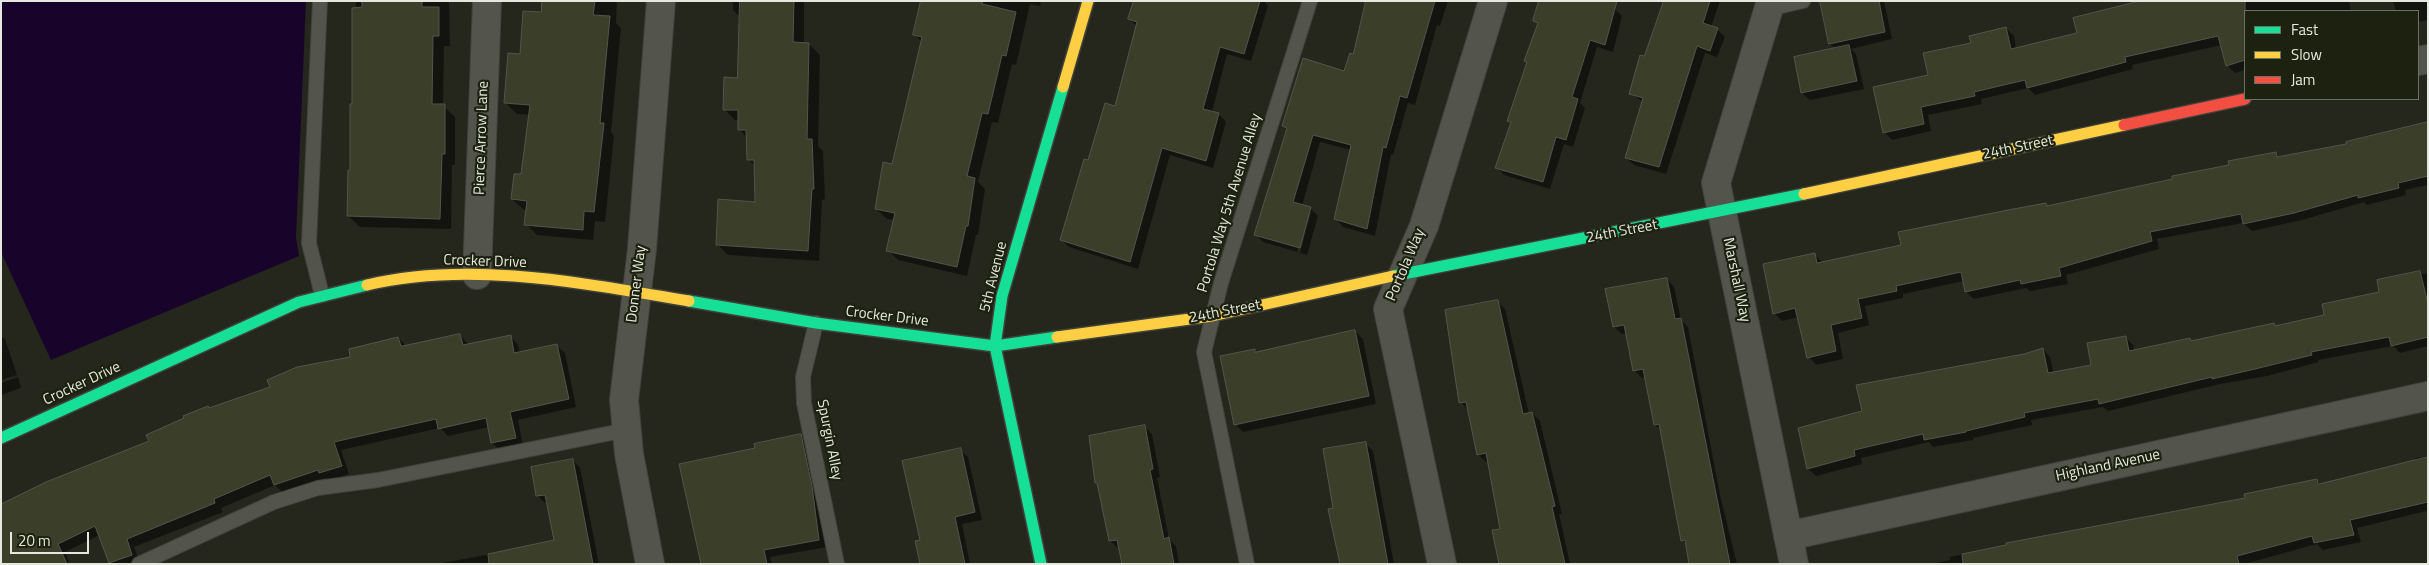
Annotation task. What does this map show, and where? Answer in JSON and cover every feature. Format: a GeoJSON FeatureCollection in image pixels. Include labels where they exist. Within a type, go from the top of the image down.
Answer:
{"type":"FeatureCollection","features":[{"type":"Feature","properties":{"kind":"street","name":"Pierce Arrow Lane"},"geometry":{"type":"LineString","coordinates":[[477,274],[487,1]]}},
{"type":"Feature","properties":{"kind":"street","name":"Donner Way"},"geometry":{"type":"LineString","coordinates":[[650,564],[626,430],[624,391],[635,292],[642,249],[661,1]]}},
{"type":"Feature","properties":{"kind":"street","name":"5th Avenue"},"geometry":{"type":"LineString","coordinates":[[1041,564],[995,346],[1002,296],[1088,1]]}},
{"type":"Feature","properties":{"kind":"street","name":"Portola Way"},"geometry":{"type":"LineString","coordinates":[[1442,564],[1388,309],[1424,226],[1493,1]]}},
{"type":"Feature","properties":{"kind":"street","name":"Marshall Way"},"geometry":{"type":"LineString","coordinates":[[1770,5],[1716,183],[1794,564]]}},
{"type":"Feature","properties":{"kind":"street","name":"24th Street"},"geometry":{"type":"LineString","coordinates":[[995,346],[1212,316],[1404,274],[1722,212],[2244,99]]}},
{"type":"Feature","properties":{"kind":"street","name":"Crocker Drive"},"geometry":{"type":"LineString","coordinates":[[1,438],[299,302],[393,279],[427,275],[477,274],[527,278],[635,292],[816,323],[995,346]]}},
{"type":"Feature","properties":{"kind":"street","name":"Highland Avenue"},"geometry":{"type":"LineString","coordinates":[[1788,536],[2428,396]]}},
{"type":"Feature","properties":{"kind":"lane"},"geometry":{"type":"LineString","coordinates":[[320,1],[308,243],[322,295]]}},
{"type":"Feature","properties":{"kind":"lane","name":"Portola Way 5th Avenue Alley"},"geometry":{"type":"LineString","coordinates":[[1248,564],[1204,352],[1212,316],[1310,1]]}},
{"type":"Feature","properties":{"kind":"lane"},"geometry":{"type":"LineString","coordinates":[[1770,5],[1803,1]]}},
{"type":"Feature","properties":{"kind":"lane","name":"Spurgin Alley"},"geometry":{"type":"LineString","coordinates":[[816,323],[803,377],[804,403],[838,564]]}},
{"type":"Feature","properties":{"kind":"lane"},"geometry":{"type":"LineString","coordinates":[[139,564],[274,502],[318,488],[378,480],[626,430]]}},
{"type":"Feature","properties":{"kind":"shaded area"},"geometry":{"type":"Polygon","coordinates":[[[1,1],[306,1],[296,237],[299,256],[51,360],[1,252],[1,1]]]}},
{"type":"Feature","properties":{"kind":"building"},"geometry":{"type":"Polygon","coordinates":[[[362,1],[422,1],[422,7],[439,7],[439,36],[433,36],[432,104],[445,104],[445,154],[442,154],[440,219],[347,216],[348,170],[350,170],[350,104],[352,104],[352,8],[362,7],[362,1]]]}},
{"type":"Feature","properties":{"kind":"building"},"geometry":{"type":"Polygon","coordinates":[[[542,1],[595,1],[593,15],[610,16],[600,123],[604,123],[594,212],[584,211],[583,230],[524,225],[527,201],[511,199],[514,174],[521,174],[530,105],[504,103],[508,53],[520,54],[523,11],[541,12],[542,1]]]}},
{"type":"Feature","properties":{"kind":"building"},"geometry":{"type":"Polygon","coordinates":[[[740,1],[794,1],[793,42],[809,43],[807,139],[812,139],[814,189],[812,189],[808,251],[716,245],[718,199],[755,202],[754,160],[747,160],[746,130],[738,130],[738,110],[723,110],[724,77],[737,78],[740,1]]]}},
{"type":"Feature","properties":{"kind":"building"},"geometry":{"type":"Polygon","coordinates":[[[921,1],[983,1],[982,4],[1016,12],[1006,56],[1002,55],[988,114],[982,113],[967,176],[975,178],[968,226],[966,226],[957,267],[886,251],[895,213],[875,209],[883,162],[892,164],[922,37],[913,35],[921,1]]]}},
{"type":"Feature","properties":{"kind":"building"},"geometry":{"type":"Polygon","coordinates":[[[1134,1],[1260,1],[1244,54],[1220,47],[1203,109],[1219,113],[1206,161],[1162,148],[1130,262],[1060,240],[1084,159],[1088,160],[1105,103],[1115,106],[1137,22],[1128,19],[1134,1]]]}},
{"type":"Feature","properties":{"kind":"building"},"geometry":{"type":"Polygon","coordinates":[[[1366,1],[1435,1],[1407,98],[1400,96],[1386,148],[1383,147],[1367,229],[1334,219],[1351,145],[1313,135],[1293,202],[1311,207],[1300,248],[1254,235],[1287,128],[1282,126],[1303,58],[1344,71],[1350,53],[1353,54],[1366,1]]]}},
{"type":"Feature","properties":{"kind":"building"},"geometry":{"type":"Polygon","coordinates":[[[1539,1],[1617,1],[1605,45],[1590,40],[1572,97],[1578,99],[1566,140],[1556,137],[1543,182],[1495,168],[1511,122],[1507,121],[1527,62],[1524,61],[1538,23],[1533,21],[1539,1]]]}},
{"type":"Feature","properties":{"kind":"building"},"geometry":{"type":"Polygon","coordinates":[[[1664,1],[1710,1],[1703,23],[1718,28],[1710,51],[1697,46],[1659,167],[1625,158],[1643,98],[1629,94],[1640,55],[1644,56],[1664,1]]]}},
{"type":"Feature","properties":{"kind":"building"},"geometry":{"type":"Polygon","coordinates":[[[1820,1],[1879,1],[1885,32],[1829,44],[1820,1]]]}},
{"type":"Feature","properties":{"kind":"building"},"geometry":{"type":"Polygon","coordinates":[[[2140,1],[2245,1],[2244,60],[2226,66],[2218,36],[2125,57],[2126,62],[2027,88],[2025,80],[1974,92],[1975,96],[1921,107],[1924,124],[1883,133],[1873,87],[1928,75],[1923,53],[1971,43],[1969,36],[2006,27],[2011,49],[2077,33],[2073,18],[2140,1]]]}},
{"type":"Feature","properties":{"kind":"building"},"geometry":{"type":"Polygon","coordinates":[[[1849,45],[1857,81],[1801,93],[1794,57],[1849,45]]]}},
{"type":"Feature","properties":{"kind":"building"},"geometry":{"type":"Polygon","coordinates":[[[2428,122],[2428,176],[2398,183],[2399,188],[2358,198],[2358,195],[2294,213],[2243,224],[2241,214],[2150,232],[2152,241],[2059,268],[2061,276],[2021,284],[2020,280],[1965,292],[1961,272],[1896,286],[1897,291],[1858,299],[1862,318],[1831,325],[1836,351],[1807,358],[1795,308],[1773,314],[1763,264],[1815,253],[1817,263],[1901,245],[1898,232],[2046,203],[2047,206],[2172,179],[2172,176],[2229,165],[2228,161],[2276,152],[2277,157],[2346,144],[2346,142],[2428,122]]]}},
{"type":"Feature","properties":{"kind":"building"},"geometry":{"type":"Polygon","coordinates":[[[2420,271],[2428,304],[2428,337],[2391,346],[2389,337],[2311,352],[2312,355],[2099,404],[2098,399],[2024,413],[2025,417],[1966,432],[1924,440],[1923,434],[1854,450],[1855,456],[1807,469],[1798,428],[1862,411],[1856,385],[2024,354],[2043,348],[2048,373],[2091,365],[2087,343],[2126,336],[2129,351],[2190,338],[2191,341],[2274,323],[2275,326],[2324,315],[2322,304],[2379,292],[2377,280],[2420,271]]]}},
{"type":"Feature","properties":{"kind":"building"},"geometry":{"type":"Polygon","coordinates":[[[1667,278],[1675,319],[1681,318],[1730,564],[1689,564],[1685,540],[1681,541],[1659,424],[1654,425],[1643,369],[1633,371],[1624,325],[1613,327],[1605,289],[1667,278]]]}},
{"type":"Feature","properties":{"kind":"building"},"geometry":{"type":"Polygon","coordinates":[[[1498,300],[1523,414],[1532,412],[1555,506],[1552,507],[1565,564],[1499,564],[1492,530],[1500,529],[1486,453],[1477,455],[1466,402],[1459,403],[1445,310],[1498,300]]]}},
{"type":"Feature","properties":{"kind":"building"},"geometry":{"type":"Polygon","coordinates":[[[1355,330],[1369,396],[1234,425],[1220,356],[1255,349],[1255,352],[1355,330]]]}},
{"type":"Feature","properties":{"kind":"building"},"geometry":{"type":"Polygon","coordinates":[[[460,334],[463,345],[511,335],[514,353],[557,344],[569,399],[510,412],[516,438],[491,443],[486,418],[438,429],[436,419],[334,442],[342,466],[319,473],[318,470],[274,485],[270,475],[214,499],[215,503],[127,539],[132,555],[109,563],[95,526],[58,544],[67,564],[1,564],[1,504],[46,482],[149,441],[146,435],[184,418],[183,416],[208,406],[209,408],[270,387],[267,380],[297,367],[350,357],[349,349],[398,337],[401,346],[460,334]]]}},
{"type":"Feature","properties":{"kind":"building"},"geometry":{"type":"Polygon","coordinates":[[[1145,425],[1153,469],[1150,470],[1164,539],[1169,537],[1174,564],[1122,564],[1117,540],[1109,541],[1097,483],[1095,483],[1089,436],[1145,425]]]}},
{"type":"Feature","properties":{"kind":"building"},"geometry":{"type":"Polygon","coordinates":[[[801,434],[812,486],[819,540],[764,550],[767,564],[701,564],[679,464],[755,448],[754,444],[801,434]]]}},
{"type":"Feature","properties":{"kind":"building"},"geometry":{"type":"Polygon","coordinates":[[[1366,442],[1388,564],[1340,564],[1328,509],[1333,508],[1323,449],[1366,442]]]}},
{"type":"Feature","properties":{"kind":"building"},"geometry":{"type":"Polygon","coordinates":[[[961,448],[975,512],[955,517],[965,564],[920,564],[915,541],[920,540],[902,461],[961,448]]]}},
{"type":"Feature","properties":{"kind":"building"},"geometry":{"type":"Polygon","coordinates":[[[2428,457],[2428,502],[2350,520],[2354,535],[2314,543],[2312,536],[2237,556],[2239,564],[1963,564],[1962,554],[2006,545],[2006,543],[2245,498],[2244,494],[2317,479],[2318,484],[2428,457]]]}},
{"type":"Feature","properties":{"kind":"building"},"geometry":{"type":"Polygon","coordinates":[[[573,459],[593,564],[489,564],[488,554],[554,540],[545,495],[536,496],[531,467],[573,459]]]}},
{"type":"Feature","properties":{"kind":"traffic: fast"},"geometry":{"type":"LineString","coordinates":[[1041,564],[995,346],[1002,296],[1063,87]]}},
{"type":"Feature","properties":{"kind":"traffic: fast"},"geometry":{"type":"LineString","coordinates":[[1393,276],[1804,194]]}},
{"type":"Feature","properties":{"kind":"traffic: fast"},"geometry":{"type":"LineString","coordinates":[[1,438],[299,302],[367,285]]}},
{"type":"Feature","properties":{"kind":"traffic: fast"},"geometry":{"type":"LineString","coordinates":[[689,301],[816,323],[995,346],[1057,337]]}},
{"type":"Feature","properties":{"kind":"traffic: slow"},"geometry":{"type":"LineString","coordinates":[[1063,87],[1088,1]]}},
{"type":"Feature","properties":{"kind":"traffic: slow"},"geometry":{"type":"LineString","coordinates":[[1804,194],[2124,125]]}},
{"type":"Feature","properties":{"kind":"traffic: slow"},"geometry":{"type":"LineString","coordinates":[[367,285],[406,278],[446,275],[528,277],[689,301]]}},
{"type":"Feature","properties":{"kind":"traffic: slow"},"geometry":{"type":"LineString","coordinates":[[1057,337],[1212,316],[1393,276]]}},
{"type":"Feature","properties":{"kind":"traffic: jam"},"geometry":{"type":"LineString","coordinates":[[2124,125],[2244,99]]}}]}
